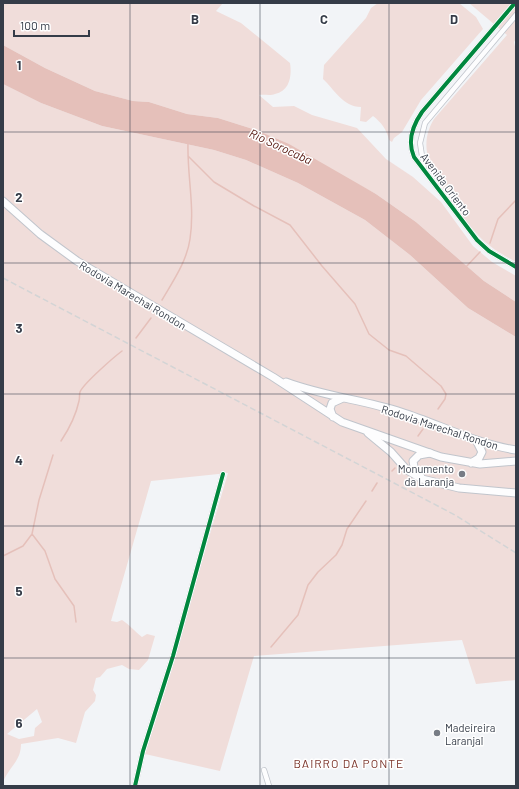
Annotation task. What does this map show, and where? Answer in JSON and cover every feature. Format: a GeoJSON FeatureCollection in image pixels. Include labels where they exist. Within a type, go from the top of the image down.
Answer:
{"type":"FeatureCollection","features":[{"type":"Feature","properties":{"kind":"main road","name":"Rodovia Marechal Rondon"},"geometry":{"type":"LineString","coordinates":[[3,201],[40,234],[76,261],[272,377],[333,417],[368,433],[430,453],[471,463],[491,464],[516,461]]}},
{"type":"Feature","properties":{"kind":"main road","name":"Rodovia Marechal Rondon"},"geometry":{"type":"LineString","coordinates":[[272,377],[306,389],[411,415],[476,440],[516,450]]}},
{"type":"Feature","properties":{"kind":"main road"},"geometry":{"type":"LineString","coordinates":[[333,417],[330,409],[332,403],[345,398]]}},
{"type":"Feature","properties":{"kind":"main road"},"geometry":{"type":"LineString","coordinates":[[368,433],[391,452],[407,470],[422,478],[471,490],[516,493]]}},
{"type":"Feature","properties":{"kind":"main road"},"geometry":{"type":"LineString","coordinates":[[471,463],[479,458],[482,452],[476,440]]}},
{"type":"Feature","properties":{"kind":"main road"},"geometry":{"type":"LineString","coordinates":[[422,478],[414,467],[413,461],[419,455],[430,453]]}},
{"type":"Feature","properties":{"kind":"street","name":"Avenida Oriento"},"geometry":{"type":"LineString","coordinates":[[516,3],[427,105],[417,120],[411,136],[412,152],[424,171],[477,240],[489,251],[516,267]]}},
{"type":"Feature","properties":{"kind":"street","name":"Avenida Oriento"},"geometry":{"type":"LineString","coordinates":[[424,171],[420,142],[425,123],[516,15]]}},
{"type":"Feature","properties":{"kind":"street"},"geometry":{"type":"LineString","coordinates":[[135,786],[142,751],[175,649],[223,474]]}},
{"type":"Feature","properties":{"kind":"street"},"geometry":{"type":"LineString","coordinates":[[264,770],[269,786]]}},
{"type":"Feature","properties":{"kind":"shaded area"},"geometry":{"type":"Polygon","coordinates":[[[3,3],[223,3],[216,11],[241,23],[290,63],[291,72],[289,82],[284,90],[273,95],[259,95],[273,107],[294,106],[312,115],[357,128],[386,159],[413,177],[441,202],[473,246],[492,262],[516,276],[516,302],[484,281],[416,222],[376,194],[256,130],[218,118],[187,114],[149,102],[133,101],[95,91],[45,68],[3,45],[3,3]]]}},
{"type":"Feature","properties":{"kind":"shaded area"},"geometry":{"type":"Polygon","coordinates":[[[378,3],[459,3],[476,17],[483,29],[421,100],[402,132],[394,138],[392,142],[389,140],[383,126],[376,118],[373,116],[366,122],[360,121],[361,107],[344,101],[323,79],[324,65],[366,18],[371,8],[378,3]]]}},
{"type":"Feature","properties":{"kind":"shaded area"},"geometry":{"type":"Polygon","coordinates":[[[469,3],[516,3],[516,39],[514,42],[516,51],[516,262],[488,245],[469,225],[442,186],[430,162],[427,152],[426,143],[430,127],[434,119],[507,35],[469,3]]]}},
{"type":"Feature","properties":{"kind":"shaded area"},"geometry":{"type":"Polygon","coordinates":[[[3,84],[41,103],[102,126],[214,150],[246,160],[298,183],[365,220],[410,255],[468,308],[516,337],[516,680],[476,684],[462,640],[254,656],[220,771],[145,754],[228,473],[151,481],[111,621],[117,622],[122,620],[142,637],[147,634],[155,636],[148,660],[139,670],[129,669],[122,665],[107,669],[100,677],[96,678],[93,690],[96,695],[95,701],[85,712],[76,743],[58,738],[21,744],[17,760],[3,782],[3,84]],[[37,709],[7,734],[19,739],[34,736],[35,728],[42,722],[37,709]]]}},
{"type":"Feature","properties":{"kind":"water","name":"Rio Sorocaba"},"geometry":{"type":"Polygon","coordinates":[[[3,45],[45,68],[95,91],[133,101],[149,102],[187,114],[218,118],[256,130],[289,144],[376,194],[416,222],[484,281],[516,302],[516,337],[468,308],[410,255],[365,220],[298,183],[246,160],[214,150],[102,126],[41,103],[3,84],[3,45]]]}},
{"type":"Feature","properties":{"kind":"waterway"},"geometry":{"type":"LineString","coordinates":[[162,300],[183,263],[190,239],[192,215],[188,143]]}},
{"type":"Feature","properties":{"kind":"waterway"},"geometry":{"type":"LineString","coordinates":[[188,156],[214,182],[290,225],[322,266],[355,304],[369,334],[389,350],[406,356],[441,386],[446,394],[445,399],[438,409]]}},
{"type":"Feature","properties":{"kind":"waterway"},"geometry":{"type":"LineString","coordinates":[[490,243],[498,219],[516,200]]}},
{"type":"Feature","properties":{"kind":"waterway"},"geometry":{"type":"LineString","coordinates":[[465,268],[480,252]]}},
{"type":"Feature","properties":{"kind":"waterway"},"geometry":{"type":"LineString","coordinates":[[136,338],[151,318]]}},
{"type":"Feature","properties":{"kind":"waterway"},"geometry":{"type":"LineString","coordinates":[[61,441],[74,417],[82,388],[122,351]]}},
{"type":"Feature","properties":{"kind":"waterway"},"geometry":{"type":"LineString","coordinates":[[418,436],[423,429]]}},
{"type":"Feature","properties":{"kind":"waterway"},"geometry":{"type":"LineString","coordinates":[[3,556],[23,546],[32,534],[39,500],[53,455]]}},
{"type":"Feature","properties":{"kind":"waterway"},"geometry":{"type":"LineString","coordinates":[[392,471],[395,468]]}},
{"type":"Feature","properties":{"kind":"waterway"},"geometry":{"type":"LineString","coordinates":[[372,491],[377,483]]}},
{"type":"Feature","properties":{"kind":"waterway"},"geometry":{"type":"LineString","coordinates":[[271,647],[298,615],[308,585],[318,572],[336,555],[342,545],[347,529],[366,501]]}},
{"type":"Feature","properties":{"kind":"waterway"},"geometry":{"type":"LineString","coordinates":[[32,534],[45,551],[55,579],[74,606],[76,622]]}},
{"type":"Feature","properties":{"kind":"railway"},"geometry":{"type":"LineString","coordinates":[[3,278],[455,515],[516,553]]}},
{"type":"Feature","properties":{"kind":"cycle path"},"geometry":{"type":"LineString","coordinates":[[515,3],[422,112],[412,133],[411,145],[414,157],[477,240],[489,251],[516,267]]}},
{"type":"Feature","properties":{"kind":"cycle path"},"geometry":{"type":"LineString","coordinates":[[135,786],[143,751],[173,656],[223,474]]}},
{"type":"Feature","properties":{"kind":"place","name":"Monumento da Laranja"},"geometry":{"type":"Point","coordinates":[462,474]}},
{"type":"Feature","properties":{"kind":"place","name":"Madeireira Laranjal"},"geometry":{"type":"Point","coordinates":[437,733]}},
{"type":"Feature","properties":{"kind":"district","name":"BAIRRO DA PONTE"},"geometry":{"type":"Point","coordinates":[349,763]}}]}
